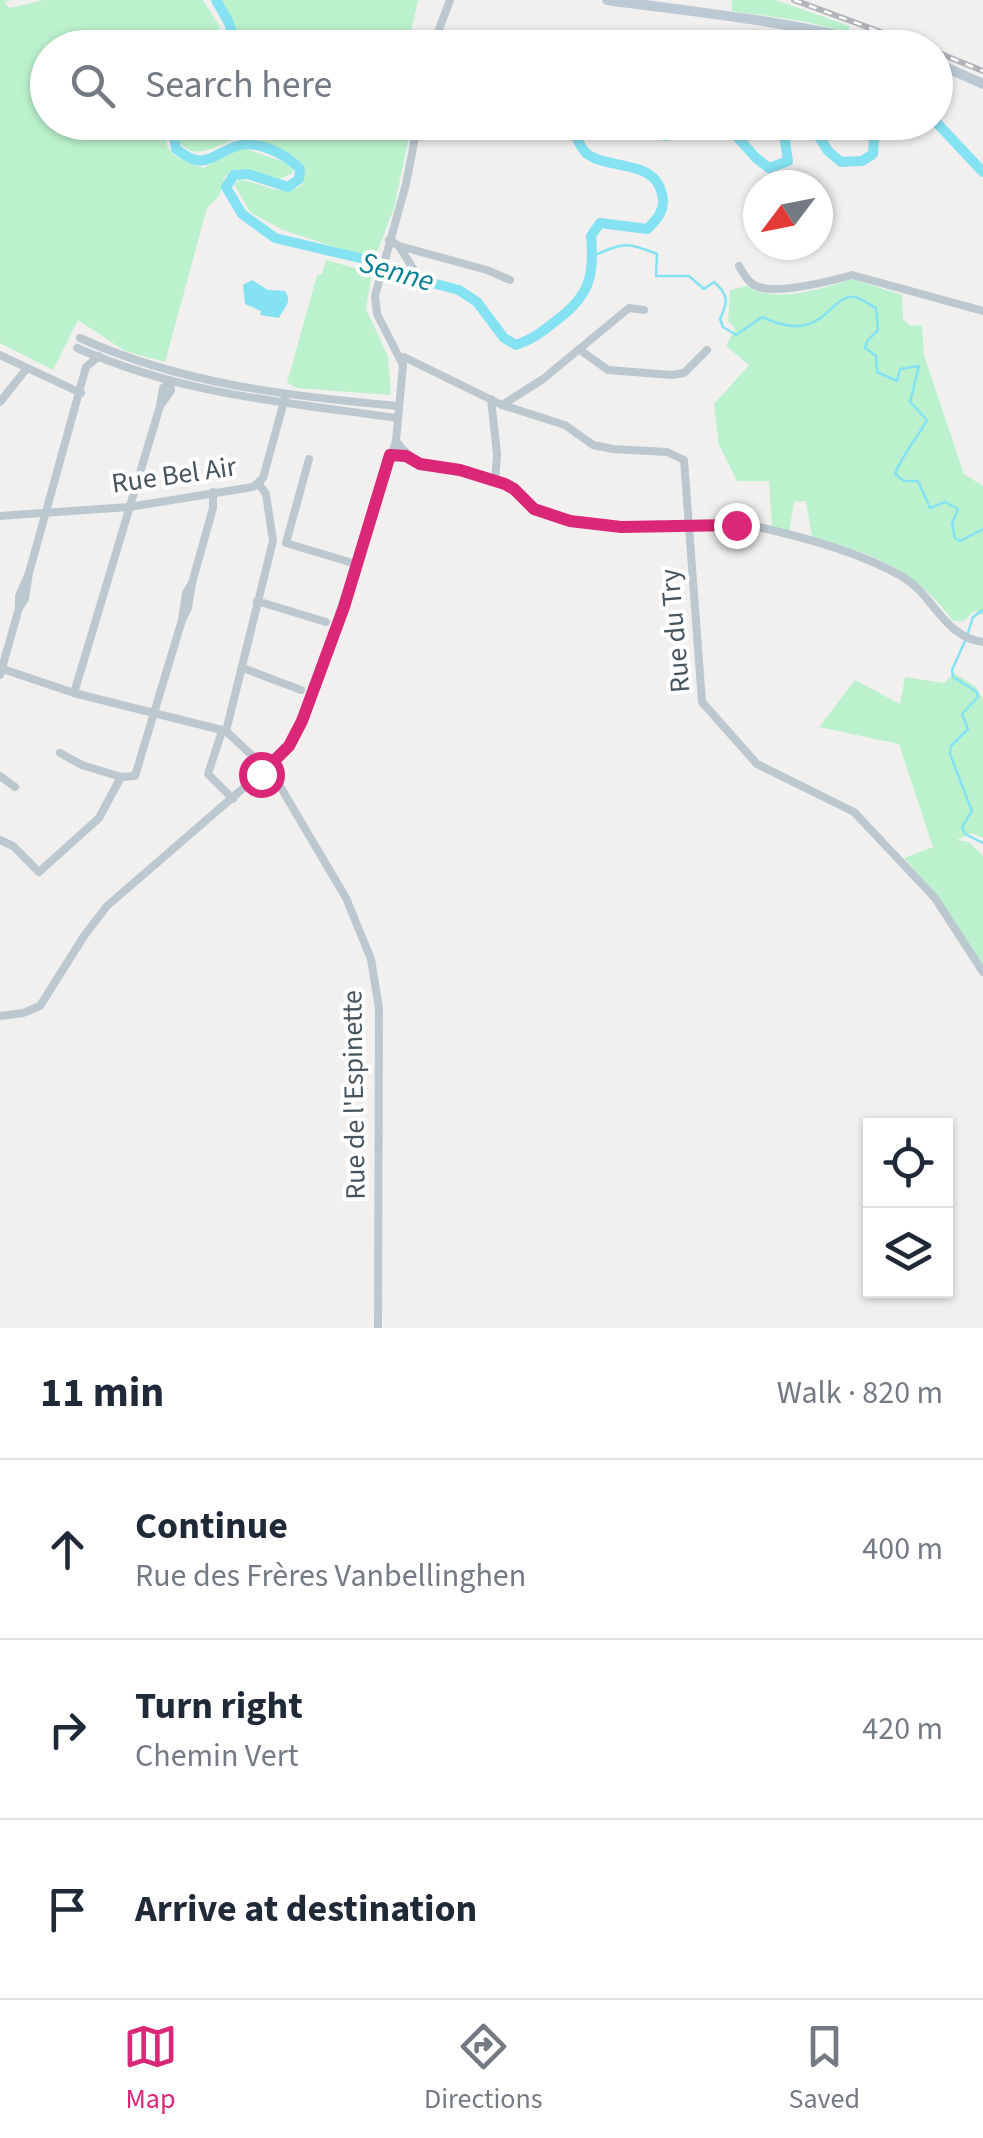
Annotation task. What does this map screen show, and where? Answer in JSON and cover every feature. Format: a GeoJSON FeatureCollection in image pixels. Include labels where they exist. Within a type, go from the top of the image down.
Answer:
{"type":"FeatureCollection","features":[{"type":"Feature","properties":{"kind":"street"},"geometry":{"type":"LineString","coordinates":[[439,30],[450,0]]}},
{"type":"Feature","properties":{"kind":"street"},"geometry":{"type":"LineString","coordinates":[[607,0],[814,30]]}},
{"type":"Feature","properties":{"kind":"street"},"geometry":{"type":"LineString","coordinates":[[953,71],[983,84]]}},
{"type":"Feature","properties":{"kind":"street"},"geometry":{"type":"LineString","coordinates":[[0,1016],[40,1006],[107,906],[266,769],[297,733],[396,440],[403,361],[377,314],[375,296],[415,140]]}},
{"type":"Feature","properties":{"kind":"street"},"geometry":{"type":"LineString","coordinates":[[390,240],[510,280]]}},
{"type":"Feature","properties":{"kind":"street"},"geometry":{"type":"LineString","coordinates":[[399,246],[418,275]]}},
{"type":"Feature","properties":{"kind":"street"},"geometry":{"type":"LineString","coordinates":[[739,266],[748,281],[762,288],[852,275],[983,311]]}},
{"type":"Feature","properties":{"kind":"street"},"geometry":{"type":"LineString","coordinates":[[502,405],[580,350],[630,308],[644,310]]}},
{"type":"Feature","properties":{"kind":"street"},"geometry":{"type":"LineString","coordinates":[[80,338],[172,379]]}},
{"type":"Feature","properties":{"kind":"street"},"geometry":{"type":"LineString","coordinates":[[76,348],[172,379],[397,418]]}},
{"type":"Feature","properties":{"kind":"street"},"geometry":{"type":"LineString","coordinates":[[106,350],[86,373],[19,596],[1,670],[224,731]]}},
{"type":"Feature","properties":{"kind":"street"},"geometry":{"type":"LineString","coordinates":[[580,350],[608,370],[672,375],[684,373],[707,350]]}},
{"type":"Feature","properties":{"kind":"street"},"geometry":{"type":"LineString","coordinates":[[0,354],[81,393]]}},
{"type":"Feature","properties":{"kind":"street","name":"Rue du Try"},"geometry":{"type":"LineString","coordinates":[[403,361],[502,405],[566,425],[593,445],[613,450],[667,452],[684,460],[702,702],[757,764],[854,812],[935,898],[983,972]]}},
{"type":"Feature","properties":{"kind":"street"},"geometry":{"type":"LineString","coordinates":[[0,402],[28,368]]}},
{"type":"Feature","properties":{"kind":"street"},"geometry":{"type":"LineString","coordinates":[[74,693],[163,388],[172,379]]}},
{"type":"Feature","properties":{"kind":"street"},"geometry":{"type":"LineString","coordinates":[[285,399],[398,406]]}},
{"type":"Feature","properties":{"kind":"street","name":"Rue Bel Air"},"geometry":{"type":"LineString","coordinates":[[0,516],[129,507],[259,484],[285,399]]}},
{"type":"Feature","properties":{"kind":"street"},"geometry":{"type":"LineString","coordinates":[[491,399],[497,454],[495,481]]}},
{"type":"Feature","properties":{"kind":"street"},"geometry":{"type":"LineString","coordinates":[[396,440],[406,456]]}},
{"type":"Feature","properties":{"kind":"street"},"geometry":{"type":"LineString","coordinates":[[390,455],[495,481],[514,489],[534,509],[570,521],[621,527],[764,528],[855,554],[906,579],[934,605],[950,628],[968,639],[983,642]]}},
{"type":"Feature","properties":{"kind":"street"},"geometry":{"type":"LineString","coordinates":[[309,459],[286,543],[356,564]]}},
{"type":"Feature","properties":{"kind":"street"},"geometry":{"type":"LineString","coordinates":[[233,798],[208,774],[243,668],[273,541],[266,494],[259,484]]}},
{"type":"Feature","properties":{"kind":"street"},"geometry":{"type":"LineString","coordinates":[[60,753],[121,777],[130,778],[138,771],[182,620],[186,593],[192,583],[213,492]]}},
{"type":"Feature","properties":{"kind":"street"},"geometry":{"type":"LineString","coordinates":[[256,601],[326,622]]}},
{"type":"Feature","properties":{"kind":"street"},"geometry":{"type":"LineString","coordinates":[[243,668],[301,690]]}},
{"type":"Feature","properties":{"kind":"street","name":"Rue de l'Espinette"},"geometry":{"type":"LineString","coordinates":[[224,731],[266,769],[355,916],[376,985],[378,1328]]}},
{"type":"Feature","properties":{"kind":"street"},"geometry":{"type":"LineString","coordinates":[[0,776],[16,788]]}},
{"type":"Feature","properties":{"kind":"street"},"geometry":{"type":"LineString","coordinates":[[0,840],[13,846],[40,872],[99,818],[121,777]]}},
{"type":"Feature","properties":{"kind":"green space"},"geometry":{"type":"Polygon","coordinates":[[[0,0],[11,0],[5,2],[9,8],[44,0],[203,0],[220,27],[217,30],[30,30],[30,140],[166,140],[173,154],[204,168],[240,147],[287,163],[294,172],[276,181],[239,169],[225,176],[219,196],[207,208],[165,362],[125,351],[78,320],[53,370],[0,343],[0,0]]]}},
{"type":"Feature","properties":{"kind":"green space"},"geometry":{"type":"Polygon","coordinates":[[[220,0],[418,0],[411,30],[236,30],[220,0]]]}},
{"type":"Feature","properties":{"kind":"green space"},"geometry":{"type":"Polygon","coordinates":[[[732,0],[775,0],[850,26],[849,30],[840,30],[732,11],[732,0]]]}},
{"type":"Feature","properties":{"kind":"green space"},"geometry":{"type":"Polygon","coordinates":[[[231,140],[200,152],[186,149],[180,143],[231,140]]]}},
{"type":"Feature","properties":{"kind":"green space"},"geometry":{"type":"Polygon","coordinates":[[[246,140],[408,140],[394,208],[374,260],[283,230],[250,212],[234,184],[240,180],[279,190],[294,189],[302,185],[298,160],[246,140]]]}},
{"type":"Feature","properties":{"kind":"green space"},"geometry":{"type":"Polygon","coordinates":[[[326,260],[372,273],[366,309],[388,356],[391,395],[297,388],[287,383],[317,275],[322,274],[326,260]]]}},
{"type":"Feature","properties":{"kind":"green space"},"geometry":{"type":"Polygon","coordinates":[[[852,279],[902,295],[903,319],[910,326],[922,325],[924,355],[964,474],[983,486],[983,615],[974,611],[964,621],[953,621],[908,576],[853,549],[812,538],[806,501],[794,502],[789,533],[772,527],[769,481],[737,481],[719,445],[714,404],[749,365],[726,346],[735,329],[728,321],[730,290],[747,286],[785,294],[852,279]]]}},
{"type":"Feature","properties":{"kind":"green space"},"geometry":{"type":"Polygon","coordinates":[[[954,673],[976,687],[983,700],[983,838],[971,833],[957,840],[969,842],[983,856],[983,966],[936,894],[904,858],[933,847],[899,744],[819,727],[855,680],[900,704],[905,677],[944,683],[954,673]]]}},
{"type":"Feature","properties":{"kind":"water"},"geometry":{"type":"Polygon","coordinates":[[[252,280],[268,290],[285,291],[288,301],[279,318],[260,315],[261,311],[245,304],[243,285],[252,280]]]}},
{"type":"Feature","properties":{"kind":"waterway","name":"Senne"},"geometry":{"type":"LineString","coordinates":[[216,0],[231,30]]}},
{"type":"Feature","properties":{"kind":"waterway","name":"Senne"},"geometry":{"type":"LineString","coordinates":[[175,140],[176,149],[199,160],[242,145],[279,153],[300,169],[299,179],[288,187],[248,174],[234,175],[226,187],[242,214],[275,238],[360,258],[390,272],[459,290],[477,302],[504,338],[516,345],[547,328],[583,293],[592,263],[591,236],[600,223],[647,229],[662,209],[662,194],[650,175],[596,158],[578,140]]}},
{"type":"Feature","properties":{"kind":"waterway","name":"Senne"},"geometry":{"type":"LineString","coordinates":[[740,140],[769,168],[788,161],[785,140]]}},
{"type":"Feature","properties":{"kind":"waterway","name":"Senne"},"geometry":{"type":"LineString","coordinates":[[821,140],[841,162],[862,161],[873,154],[874,140]]}},
{"type":"Feature","properties":{"kind":"waterway","name":"Senne"},"geometry":{"type":"LineString","coordinates":[[953,140],[983,172]]}},
{"type":"Feature","properties":{"kind":"waterway"},"geometry":{"type":"LineString","coordinates":[[593,256],[631,245],[657,254],[656,276],[689,276],[704,289],[714,282],[726,299],[720,319],[723,327],[736,335],[762,317],[783,325],[812,323],[845,298],[857,298],[876,308],[878,330],[865,348],[876,356],[877,372],[897,381],[900,369],[919,366],[910,402],[927,420],[895,474],[904,481],[918,481],[930,508],[945,502],[958,509],[952,524],[955,538],[960,541],[983,529]]}},
{"type":"Feature","properties":{"kind":"waterway"},"geometry":{"type":"LineString","coordinates":[[968,633],[973,617],[983,610]]}},
{"type":"Feature","properties":{"kind":"waterway"},"geometry":{"type":"LineString","coordinates":[[965,641],[952,670],[953,677],[977,692],[978,697],[962,714],[968,729],[951,746],[950,754],[972,811],[962,827],[965,834],[983,843]]}},
{"type":"Feature","properties":{"kind":"railway"},"geometry":{"type":"LineString","coordinates":[[794,0],[875,30]]}},
{"type":"Feature","properties":{"kind":"railway"},"geometry":{"type":"LineString","coordinates":[[953,59],[983,71]]}},
{"type":"Feature","properties":{"kind":"route"},"geometry":{"type":"LineString","coordinates":[[261,774],[289,746],[302,721],[344,607],[390,455],[505,484],[534,509],[570,521],[621,527],[736,525]]}}]}
